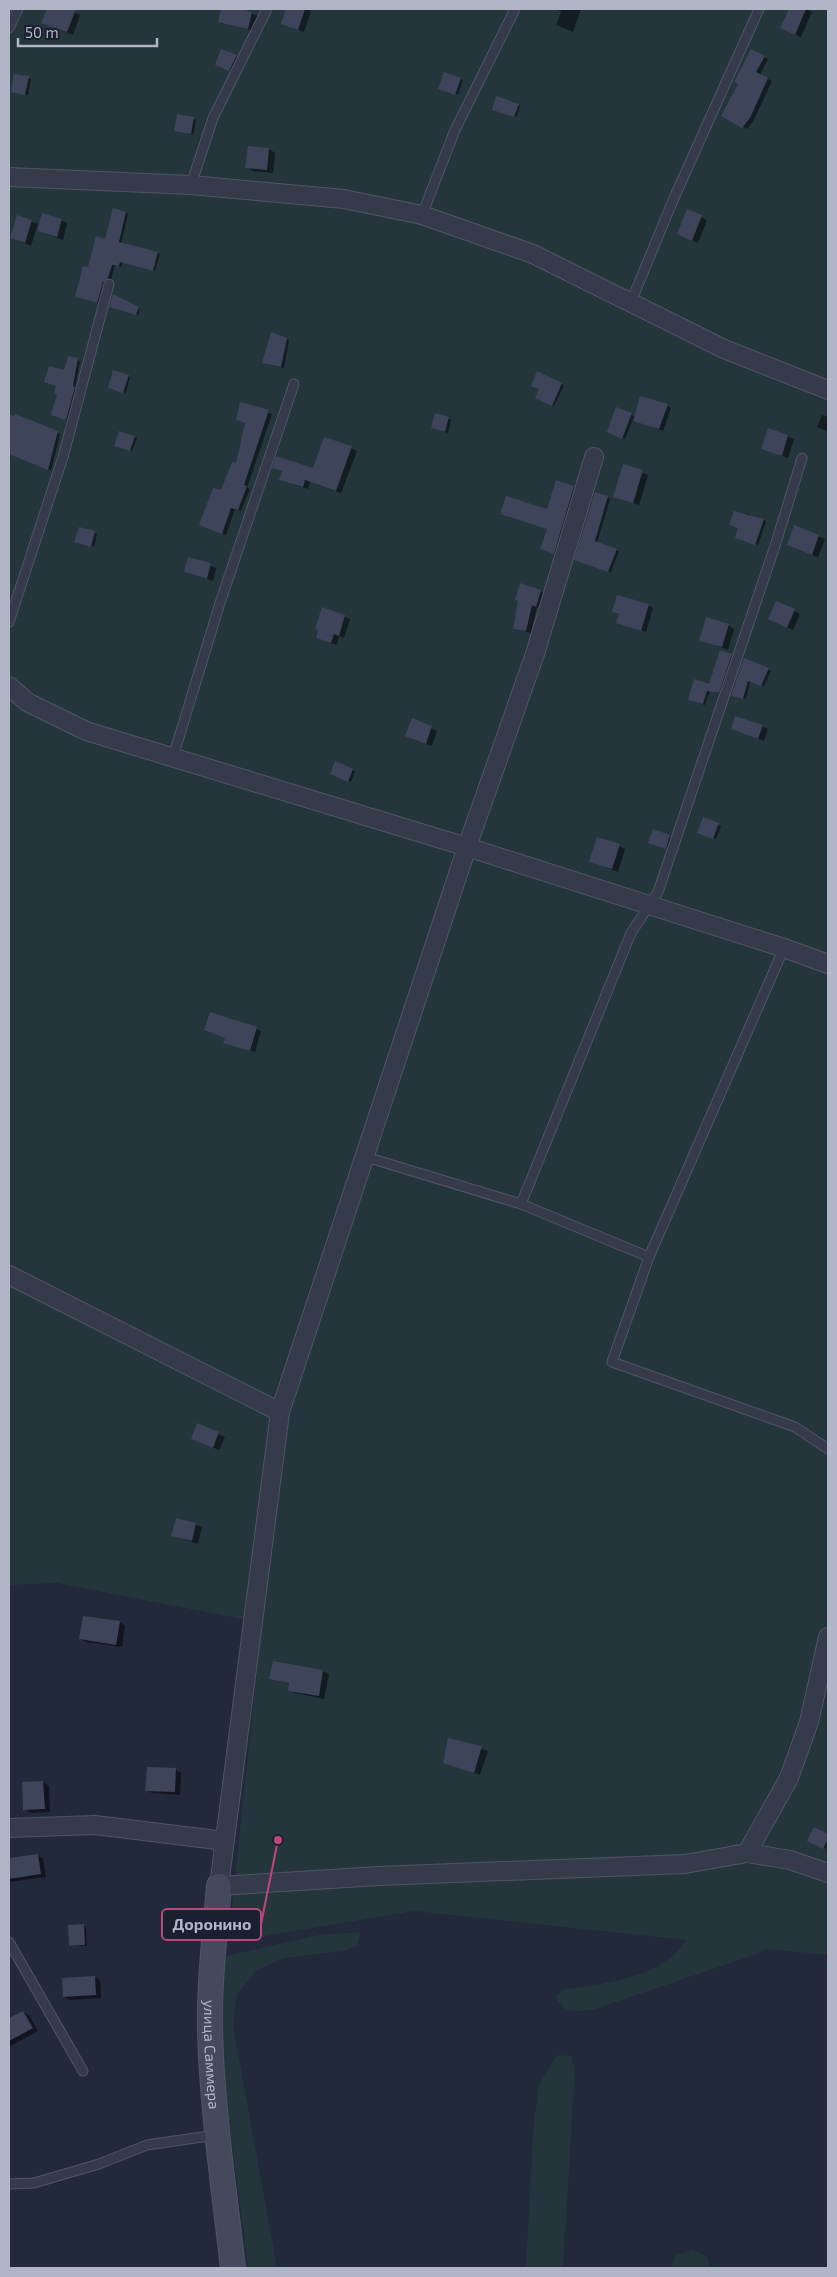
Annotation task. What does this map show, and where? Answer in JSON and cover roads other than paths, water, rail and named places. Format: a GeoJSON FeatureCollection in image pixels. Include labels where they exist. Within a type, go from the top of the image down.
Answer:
{"type":"FeatureCollection","features":[{"type":"Feature","properties":{"kind":"street"},"geometry":{"type":"LineString","coordinates":[[9,177],[191,184],[344,199],[422,215],[534,254],[724,348],[828,390]]}},
{"type":"Feature","properties":{"kind":"street","name":"улица Саммера"},"geometry":{"type":"LineString","coordinates":[[233,2268],[218,2135],[210,2029],[212,1966],[225,1841],[280,1412],[467,847],[535,654],[594,458]]}},
{"type":"Feature","properties":{"kind":"street"},"geometry":{"type":"LineString","coordinates":[[9,686],[27,702],[86,731],[467,847],[784,948],[828,964]]}},
{"type":"Feature","properties":{"kind":"street"},"geometry":{"type":"LineString","coordinates":[[9,1275],[280,1412]]}},
{"type":"Feature","properties":{"kind":"street"},"geometry":{"type":"LineString","coordinates":[[747,1853],[789,1778],[809,1722],[828,1637]]}},
{"type":"Feature","properties":{"kind":"street"},"geometry":{"type":"LineString","coordinates":[[9,1828],[94,1825],[225,1841]]}},
{"type":"Feature","properties":{"kind":"street"},"geometry":{"type":"LineString","coordinates":[[220,1886],[389,1876],[684,1864],[747,1853],[790,1860],[828,1873]]}},
{"type":"Feature","properties":{"kind":"lane"},"geometry":{"type":"LineString","coordinates":[[9,28],[18,9]]}},
{"type":"Feature","properties":{"kind":"lane"},"geometry":{"type":"LineString","coordinates":[[191,184],[213,118],[266,9]]}},
{"type":"Feature","properties":{"kind":"lane"},"geometry":{"type":"LineString","coordinates":[[422,215],[455,130],[514,9]]}},
{"type":"Feature","properties":{"kind":"lane"},"geometry":{"type":"LineString","coordinates":[[631,302],[674,198],[759,9]]}},
{"type":"Feature","properties":{"kind":"lane"},"geometry":{"type":"LineString","coordinates":[[9,622],[63,456],[109,284]]}},
{"type":"Feature","properties":{"kind":"lane"},"geometry":{"type":"LineString","coordinates":[[174,757],[220,603],[294,384]]}},
{"type":"Feature","properties":{"kind":"lane"},"geometry":{"type":"LineString","coordinates":[[521,1204],[631,933],[650,905],[661,882],[772,553],[802,458]]}},
{"type":"Feature","properties":{"kind":"lane"},"geometry":{"type":"LineString","coordinates":[[784,948],[649,1257],[612,1362],[795,1427],[828,1449]]}},
{"type":"Feature","properties":{"kind":"lane"},"geometry":{"type":"LineString","coordinates":[[366,1156],[521,1204],[649,1257]]}},
{"type":"Feature","properties":{"kind":"lane"},"geometry":{"type":"LineString","coordinates":[[9,1942],[83,2071]]}},
{"type":"Feature","properties":{"kind":"lane"},"geometry":{"type":"LineString","coordinates":[[9,2184],[34,2183],[99,2164],[148,2145],[218,2135]]}},
{"type":"Feature","properties":{"kind":"place","name":"Доронино"},"geometry":{"type":"Point","coordinates":[278,1840]}}]}
